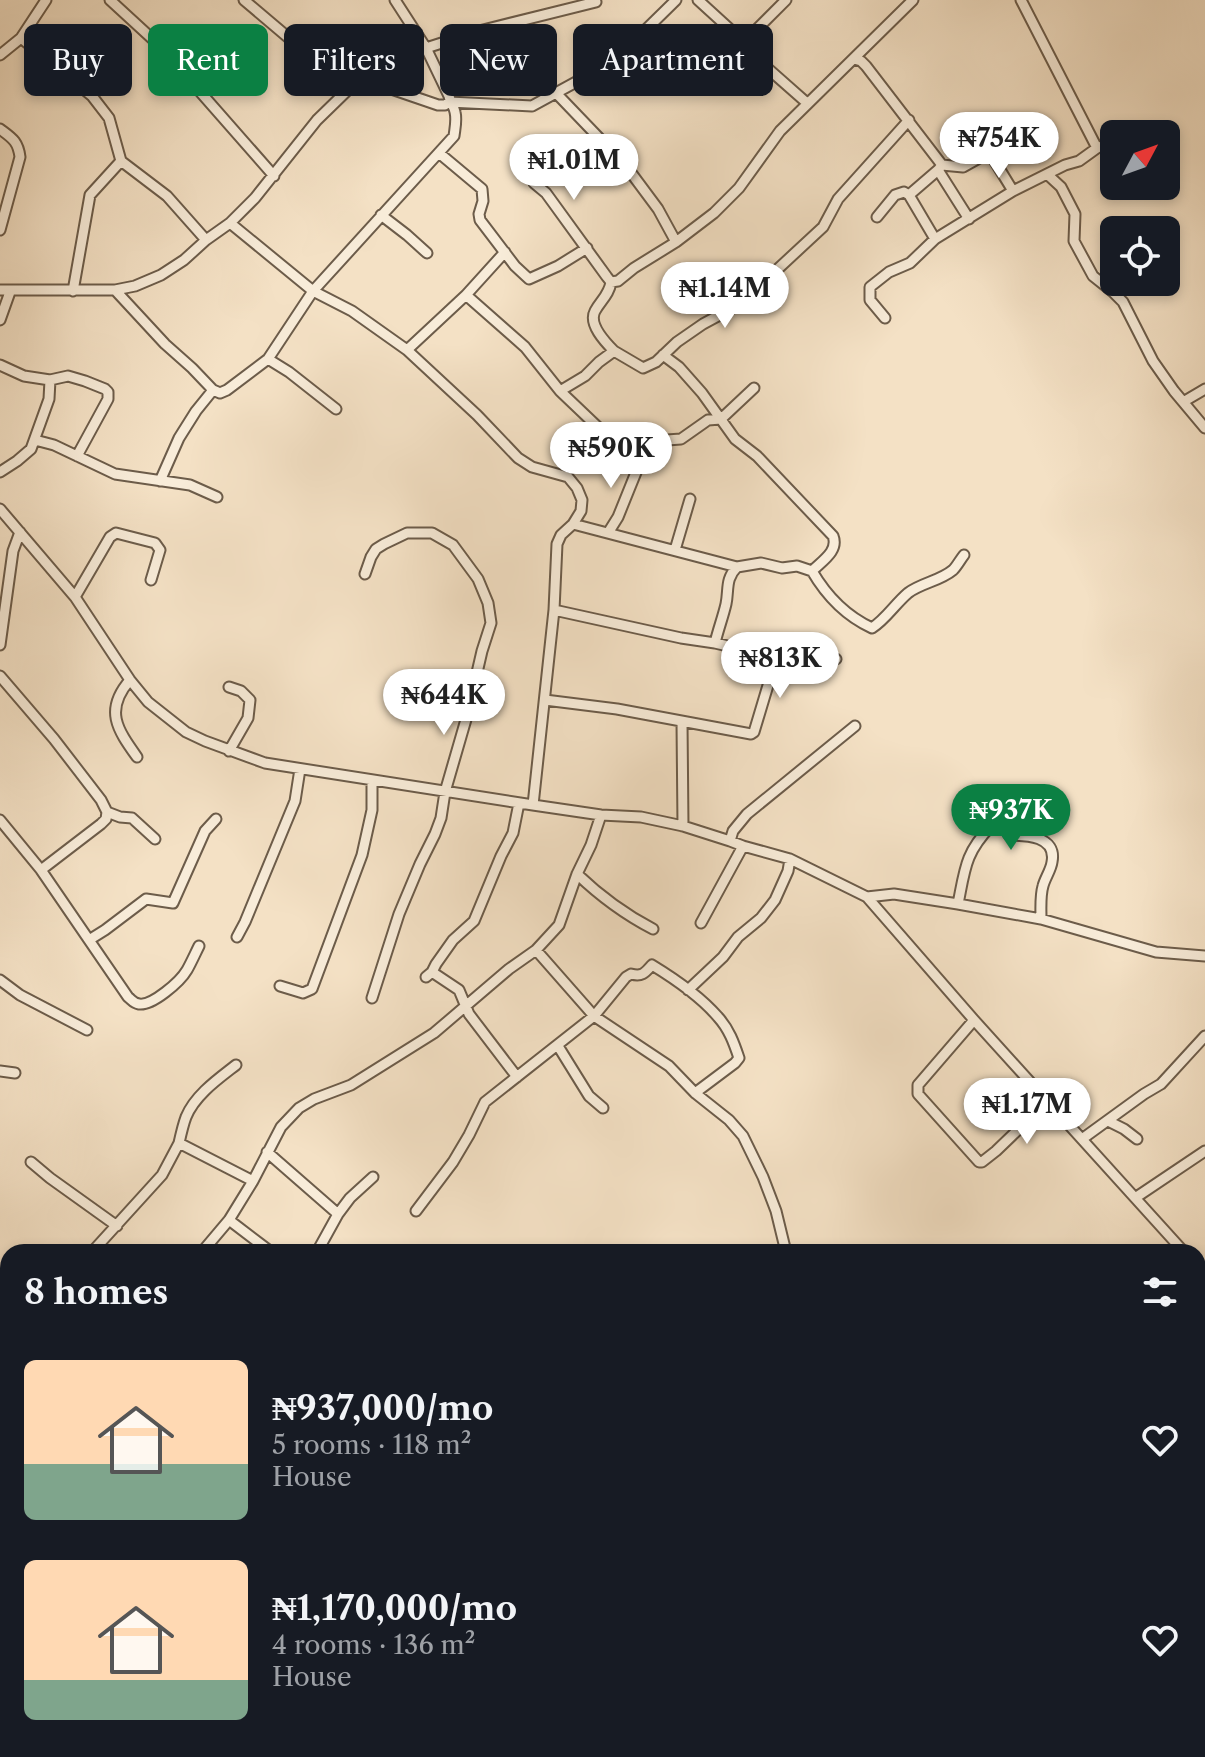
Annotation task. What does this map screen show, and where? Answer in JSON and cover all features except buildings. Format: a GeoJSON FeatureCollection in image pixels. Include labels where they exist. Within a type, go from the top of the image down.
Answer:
{"type":"FeatureCollection","features":[{"type":"Feature","properties":{"kind":"street"},"geometry":{"type":"LineString","coordinates":[[0,55],[21,38],[46,0]]}},
{"type":"Feature","properties":{"kind":"street"},"geometry":{"type":"LineString","coordinates":[[110,0],[159,45],[274,176]]}},
{"type":"Feature","properties":{"kind":"street"},"geometry":{"type":"LineString","coordinates":[[244,0],[284,33]]}},
{"type":"Feature","properties":{"kind":"street"},"geometry":{"type":"LineString","coordinates":[[258,10],[262,0]]}},
{"type":"Feature","properties":{"kind":"street"},"geometry":{"type":"LineString","coordinates":[[115,290],[213,390],[220,393],[227,390],[268,359],[313,291],[454,136],[455,110],[449,102],[445,85],[395,0]]}},
{"type":"Feature","properties":{"kind":"street"},"geometry":{"type":"LineString","coordinates":[[557,92],[621,54],[676,0]]}},
{"type":"Feature","properties":{"kind":"street"},"geometry":{"type":"LineString","coordinates":[[698,0],[724,24]]}},
{"type":"Feature","properties":{"kind":"street"},"geometry":{"type":"LineString","coordinates":[[762,24],[786,0]]}},
{"type":"Feature","properties":{"kind":"street"},"geometry":{"type":"LineString","coordinates":[[611,282],[618,281],[714,213],[739,188],[780,131],[913,0]]}},
{"type":"Feature","properties":{"kind":"street"},"geometry":{"type":"LineString","coordinates":[[1021,0],[1097,148]]}},
{"type":"Feature","properties":{"kind":"street"},"geometry":{"type":"LineString","coordinates":[[426,48],[479,31],[596,2]]}},
{"type":"Feature","properties":{"kind":"street"},"geometry":{"type":"LineString","coordinates":[[21,38],[92,96],[109,118],[121,161],[167,196],[206,240]]}},
{"type":"Feature","properties":{"kind":"street"},"geometry":{"type":"LineString","coordinates":[[854,59],[866,66],[909,120],[969,219]]}},
{"type":"Feature","properties":{"kind":"street"},"geometry":{"type":"LineString","coordinates":[[773,73],[807,103]]}},
{"type":"Feature","properties":{"kind":"street"},"geometry":{"type":"LineString","coordinates":[[557,94],[626,166],[658,209],[676,242]]}},
{"type":"Feature","properties":{"kind":"street"},"geometry":{"type":"LineString","coordinates":[[0,320],[5,291],[115,290],[161,275],[184,260],[255,198],[317,120],[342,96]]}},
{"type":"Feature","properties":{"kind":"street"},"geometry":{"type":"LineString","coordinates":[[412,96],[438,105],[449,102],[532,106],[550,96]]}},
{"type":"Feature","properties":{"kind":"street"},"geometry":{"type":"LineString","coordinates":[[534,183],[546,193],[611,282],[610,292],[593,313],[597,330],[614,351],[643,368],[656,362],[703,324],[740,304],[823,227],[838,199],[909,120]]}},
{"type":"Feature","properties":{"kind":"street"},"geometry":{"type":"LineString","coordinates":[[0,129],[18,147],[20,157],[0,230]]}},
{"type":"Feature","properties":{"kind":"street"},"geometry":{"type":"LineString","coordinates":[[885,318],[870,300],[870,287],[889,272],[910,263],[935,239],[1013,191],[1079,161],[1100,147]]}},
{"type":"Feature","properties":{"kind":"street"},"geometry":{"type":"LineString","coordinates":[[439,153],[482,189],[480,220],[515,266],[529,279],[587,248]]}},
{"type":"Feature","properties":{"kind":"street"},"geometry":{"type":"LineString","coordinates":[[909,195],[940,168],[963,167],[988,153],[1013,191]]}},
{"type":"Feature","properties":{"kind":"street"},"geometry":{"type":"LineString","coordinates":[[73,291],[90,195],[121,161]]}},
{"type":"Feature","properties":{"kind":"street"},"geometry":{"type":"LineString","coordinates":[[1048,175],[1061,187],[1075,214],[1074,241],[1093,276],[1123,302],[1153,361],[1205,428]]}},
{"type":"Feature","properties":{"kind":"street"},"geometry":{"type":"LineString","coordinates":[[877,217],[895,195],[904,192],[909,195],[935,239]]}},
{"type":"Feature","properties":{"kind":"street"},"geometry":{"type":"LineString","coordinates":[[381,215],[427,253]]}},
{"type":"Feature","properties":{"kind":"street"},"geometry":{"type":"LineString","coordinates":[[230,223],[313,291],[352,311],[407,350],[518,458],[532,467],[568,477],[577,488],[582,500],[581,511],[557,544],[554,610],[533,805]]}},
{"type":"Feature","properties":{"kind":"street"},"geometry":{"type":"LineString","coordinates":[[407,350],[466,295],[505,252]]}},
{"type":"Feature","properties":{"kind":"street"},"geometry":{"type":"LineString","coordinates":[[466,295],[525,347],[560,391],[603,432],[624,439],[640,453],[641,460],[618,517],[608,533]]}},
{"type":"Feature","properties":{"kind":"street"},"geometry":{"type":"LineString","coordinates":[[560,391],[585,376],[614,351]]}},
{"type":"Feature","properties":{"kind":"street"},"geometry":{"type":"LineString","coordinates":[[663,355],[679,367],[735,439],[757,456],[833,536],[834,549],[812,571]]}},
{"type":"Feature","properties":{"kind":"street"},"geometry":{"type":"LineString","coordinates":[[268,359],[336,409]]}},
{"type":"Feature","properties":{"kind":"street"},"geometry":{"type":"LineString","coordinates":[[0,365],[24,376],[50,380],[68,376],[108,392],[108,399],[77,456]]}},
{"type":"Feature","properties":{"kind":"street"},"geometry":{"type":"LineString","coordinates":[[0,472],[31,449],[49,399],[50,380]]}},
{"type":"Feature","properties":{"kind":"street"},"geometry":{"type":"LineString","coordinates":[[640,453],[667,440],[681,439],[708,420],[721,419],[754,388]]}},
{"type":"Feature","properties":{"kind":"street"},"geometry":{"type":"LineString","coordinates":[[1183,402],[1205,389]]}},
{"type":"Feature","properties":{"kind":"street"},"geometry":{"type":"LineString","coordinates":[[160,481],[179,438],[213,390]]}},
{"type":"Feature","properties":{"kind":"street"},"geometry":{"type":"LineString","coordinates":[[35,440],[54,445],[115,474],[190,485],[217,497]]}},
{"type":"Feature","properties":{"kind":"street"},"geometry":{"type":"LineString","coordinates":[[675,550],[690,499]]}},
{"type":"Feature","properties":{"kind":"street"},"geometry":{"type":"LineString","coordinates":[[0,509],[75,597],[148,702],[186,732],[265,763],[601,815],[641,817],[683,826],[790,859],[867,897],[1177,1244]]}},
{"type":"Feature","properties":{"kind":"street"},"geometry":{"type":"LineString","coordinates":[[573,524],[737,567],[761,563],[782,568],[797,566],[812,571],[836,603],[859,622],[872,628],[919,585],[954,569],[964,555]]}},
{"type":"Feature","properties":{"kind":"street"},"geometry":{"type":"LineString","coordinates":[[0,645],[13,551],[20,532]]}},
{"type":"Feature","properties":{"kind":"street"},"geometry":{"type":"LineString","coordinates":[[75,597],[110,537],[116,533],[155,543],[160,550],[151,580]]}},
{"type":"Feature","properties":{"kind":"street"},"geometry":{"type":"LineString","coordinates":[[365,574],[376,549],[384,544],[407,533],[432,533],[453,545],[478,579],[488,603],[491,623],[445,792],[441,818],[399,914],[372,998]]}},
{"type":"Feature","properties":{"kind":"street"},"geometry":{"type":"LineString","coordinates":[[715,643],[727,600],[727,584],[737,567]]}},
{"type":"Feature","properties":{"kind":"street"},"geometry":{"type":"LineString","coordinates":[[554,610],[745,650],[836,659]]}},
{"type":"Feature","properties":{"kind":"street"},"geometry":{"type":"LineString","coordinates":[[545,700],[753,733],[778,652]]}},
{"type":"Feature","properties":{"kind":"street"},"geometry":{"type":"LineString","coordinates":[[0,676],[54,739],[107,812],[101,824],[41,870]]}},
{"type":"Feature","properties":{"kind":"street"},"geometry":{"type":"LineString","coordinates":[[130,680],[122,688],[115,716],[120,733],[137,757]]}},
{"type":"Feature","properties":{"kind":"street"},"geometry":{"type":"LineString","coordinates":[[229,687],[241,691],[250,700],[248,718],[229,751]]}},
{"type":"Feature","properties":{"kind":"street"},"geometry":{"type":"LineString","coordinates":[[682,722],[683,826]]}},
{"type":"Feature","properties":{"kind":"street"},"geometry":{"type":"LineString","coordinates":[[730,841],[733,831],[747,814],[855,726]]}},
{"type":"Feature","properties":{"kind":"street"},"geometry":{"type":"LineString","coordinates":[[237,937],[295,801],[300,769]]}},
{"type":"Feature","properties":{"kind":"street"},"geometry":{"type":"LineString","coordinates":[[280,986],[303,993],[312,989],[362,855],[372,810],[372,780]]}},
{"type":"Feature","properties":{"kind":"street"},"geometry":{"type":"LineString","coordinates":[[517,1077],[469,1014],[459,990],[429,974],[453,940],[474,921],[513,833],[519,803]]}},
{"type":"Feature","properties":{"kind":"street"},"geometry":{"type":"LineString","coordinates":[[107,812],[132,818],[155,839]]}},
{"type":"Feature","properties":{"kind":"street"},"geometry":{"type":"LineString","coordinates":[[209,1244],[229,1220],[281,1127],[299,1108],[351,1085],[434,1033],[465,1004],[536,950],[559,925],[601,815]]}},
{"type":"Feature","properties":{"kind":"street"},"geometry":{"type":"LineString","coordinates":[[89,940],[146,899],[173,903],[205,831],[216,819]]}},
{"type":"Feature","properties":{"kind":"street"},"geometry":{"type":"LineString","coordinates":[[0,820],[41,870],[135,1004],[162,995],[181,979],[199,946]]}},
{"type":"Feature","properties":{"kind":"street"},"geometry":{"type":"LineString","coordinates":[[958,904],[965,869],[976,842],[991,826],[1004,827],[1009,835],[1033,835],[1051,850],[1053,860],[1042,888],[1041,919]]}},
{"type":"Feature","properties":{"kind":"street"},"geometry":{"type":"LineString","coordinates":[[701,923],[743,846]]}},
{"type":"Feature","properties":{"kind":"street"},"geometry":{"type":"LineString","coordinates":[[688,990],[723,957],[738,937],[761,918],[775,900],[790,859]]}},
{"type":"Feature","properties":{"kind":"street"},"geometry":{"type":"LineString","coordinates":[[577,874],[601,897],[653,929]]}},
{"type":"Feature","properties":{"kind":"street"},"geometry":{"type":"LineString","coordinates":[[867,897],[894,894],[958,904],[1041,919],[1156,952],[1205,956]]}},
{"type":"Feature","properties":{"kind":"street"},"geometry":{"type":"LineString","coordinates":[[536,950],[594,1016],[669,1066],[743,1136],[776,1211],[784,1244]]}},
{"type":"Feature","properties":{"kind":"street"},"geometry":{"type":"LineString","coordinates":[[416,1211],[453,1162],[485,1102],[594,1016],[626,977],[631,974],[644,975],[652,965],[688,990],[719,1018],[732,1037],[739,1058],[695,1093]]}},
{"type":"Feature","properties":{"kind":"street"},"geometry":{"type":"LineString","coordinates":[[0,980],[20,995],[87,1030]]}},
{"type":"Feature","properties":{"kind":"street"},"geometry":{"type":"LineString","coordinates":[[974,1020],[916,1088],[948,1128],[982,1162],[1047,1102]]}},
{"type":"Feature","properties":{"kind":"street"},"geometry":{"type":"LineString","coordinates":[[1082,1139],[1161,1084],[1205,1036]]}},
{"type":"Feature","properties":{"kind":"street"},"geometry":{"type":"LineString","coordinates":[[558,1046],[589,1096],[603,1108]]}},
{"type":"Feature","properties":{"kind":"street"},"geometry":{"type":"LineString","coordinates":[[100,1244],[162,1175],[179,1143],[186,1115],[194,1103],[236,1065]]}},
{"type":"Feature","properties":{"kind":"street"},"geometry":{"type":"LineString","coordinates":[[0,1071],[15,1073]]}},
{"type":"Feature","properties":{"kind":"street"},"geometry":{"type":"LineString","coordinates":[[1108,1121],[1137,1139]]}},
{"type":"Feature","properties":{"kind":"street"},"geometry":{"type":"LineString","coordinates":[[179,1143],[253,1181]]}},
{"type":"Feature","properties":{"kind":"street"},"geometry":{"type":"LineString","coordinates":[[1135,1198],[1205,1151]]}},
{"type":"Feature","properties":{"kind":"street"},"geometry":{"type":"LineString","coordinates":[[267,1152],[338,1214]]}},
{"type":"Feature","properties":{"kind":"street"},"geometry":{"type":"LineString","coordinates":[[31,1162],[117,1226]]}},
{"type":"Feature","properties":{"kind":"street"},"geometry":{"type":"LineString","coordinates":[[321,1244],[350,1198],[373,1177]]}},
{"type":"Feature","properties":{"kind":"street"},"geometry":{"type":"LineString","coordinates":[[229,1220],[260,1244]]}}]}
